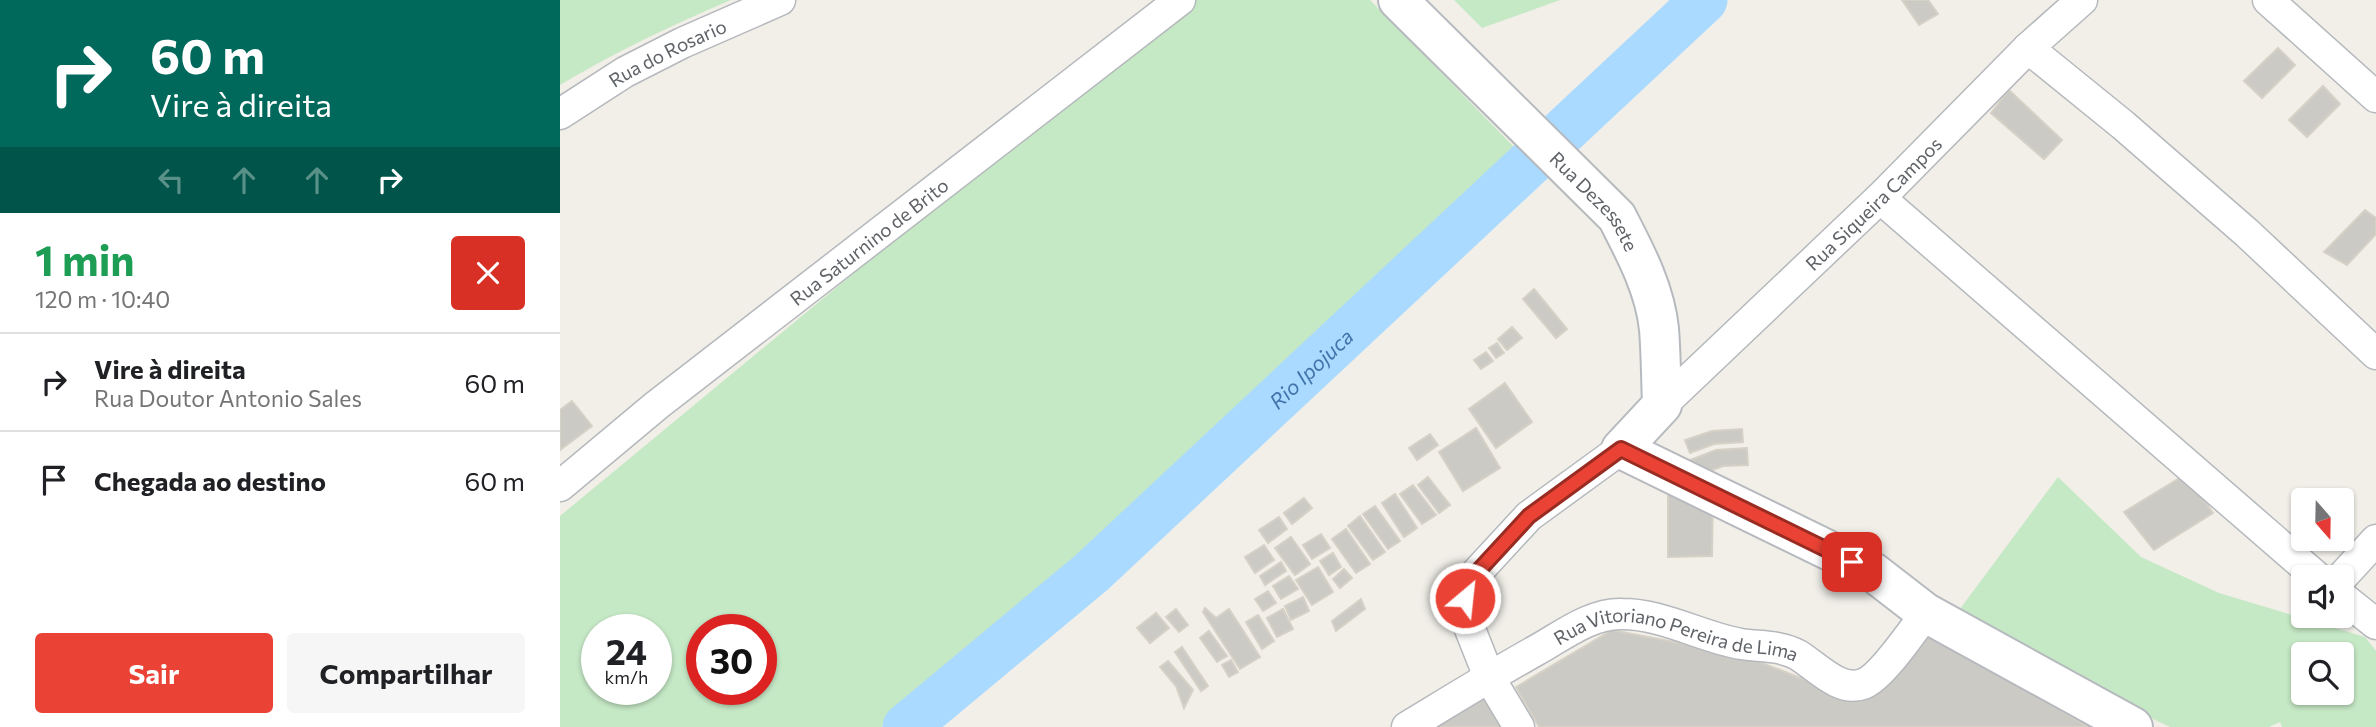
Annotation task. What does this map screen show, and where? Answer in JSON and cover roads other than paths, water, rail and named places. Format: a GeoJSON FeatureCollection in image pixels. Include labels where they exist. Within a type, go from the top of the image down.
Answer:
{"type":"FeatureCollection","features":[{"type":"Feature","properties":{"kind":"street","name":"Rua do Rosario"},"geometry":{"type":"LineString","coordinates":[[560,114],[625,72],[682,43],[779,0]]}},
{"type":"Feature","properties":{"kind":"street","name":"Rua Saturnino de Brito"},"geometry":{"type":"LineString","coordinates":[[560,486],[657,405],[1180,0]]}},
{"type":"Feature","properties":{"kind":"street","name":"Rua Dezessete"},"geometry":{"type":"LineString","coordinates":[[1398,0],[1617,217],[1648,283],[1659,327],[1661,405]]}},
{"type":"Feature","properties":{"kind":"street","name":"Rua Siqueira Campos"},"geometry":{"type":"LineString","coordinates":[[1661,405],[1880,198],[2028,48],[2082,0]]}},
{"type":"Feature","properties":{"kind":"street"},"geometry":{"type":"LineString","coordinates":[[2268,0],[2376,97]]}},
{"type":"Feature","properties":{"kind":"street"},"geometry":{"type":"LineString","coordinates":[[2028,48],[2123,125],[2247,233],[2376,354]]}},
{"type":"Feature","properties":{"kind":"street"},"geometry":{"type":"LineString","coordinates":[[1880,198],[2303,565]]}},
{"type":"Feature","properties":{"kind":"street"},"geometry":{"type":"LineString","coordinates":[[1519,727],[1489,677],[1466,619],[1465,598],[1469,581],[1529,516],[1621,449],[1661,405]]}},
{"type":"Feature","properties":{"kind":"street"},"geometry":{"type":"LineString","coordinates":[[1621,449],[1872,572],[1926,613],[2133,727]]}},
{"type":"Feature","properties":{"kind":"street"},"geometry":{"type":"LineString","coordinates":[[2353,565],[2376,540]]}},
{"type":"Feature","properties":{"kind":"street"},"geometry":{"type":"LineString","coordinates":[[2354,607],[2376,624]]}},
{"type":"Feature","properties":{"kind":"street","name":"Rua Vitoriano Pereira de Lima"},"geometry":{"type":"LineString","coordinates":[[1407,727],[1594,618],[1621,613],[1645,617],[1741,644],[1773,646],[1796,654],[1839,682],[1852,686],[1864,684],[1881,671],[1926,613]]}},
{"type":"Feature","properties":{"kind":"waterway","name":"Rio Ipojuca"},"geometry":{"type":"LineString","coordinates":[[906,727],[1091,573],[1704,0]]}}]}
